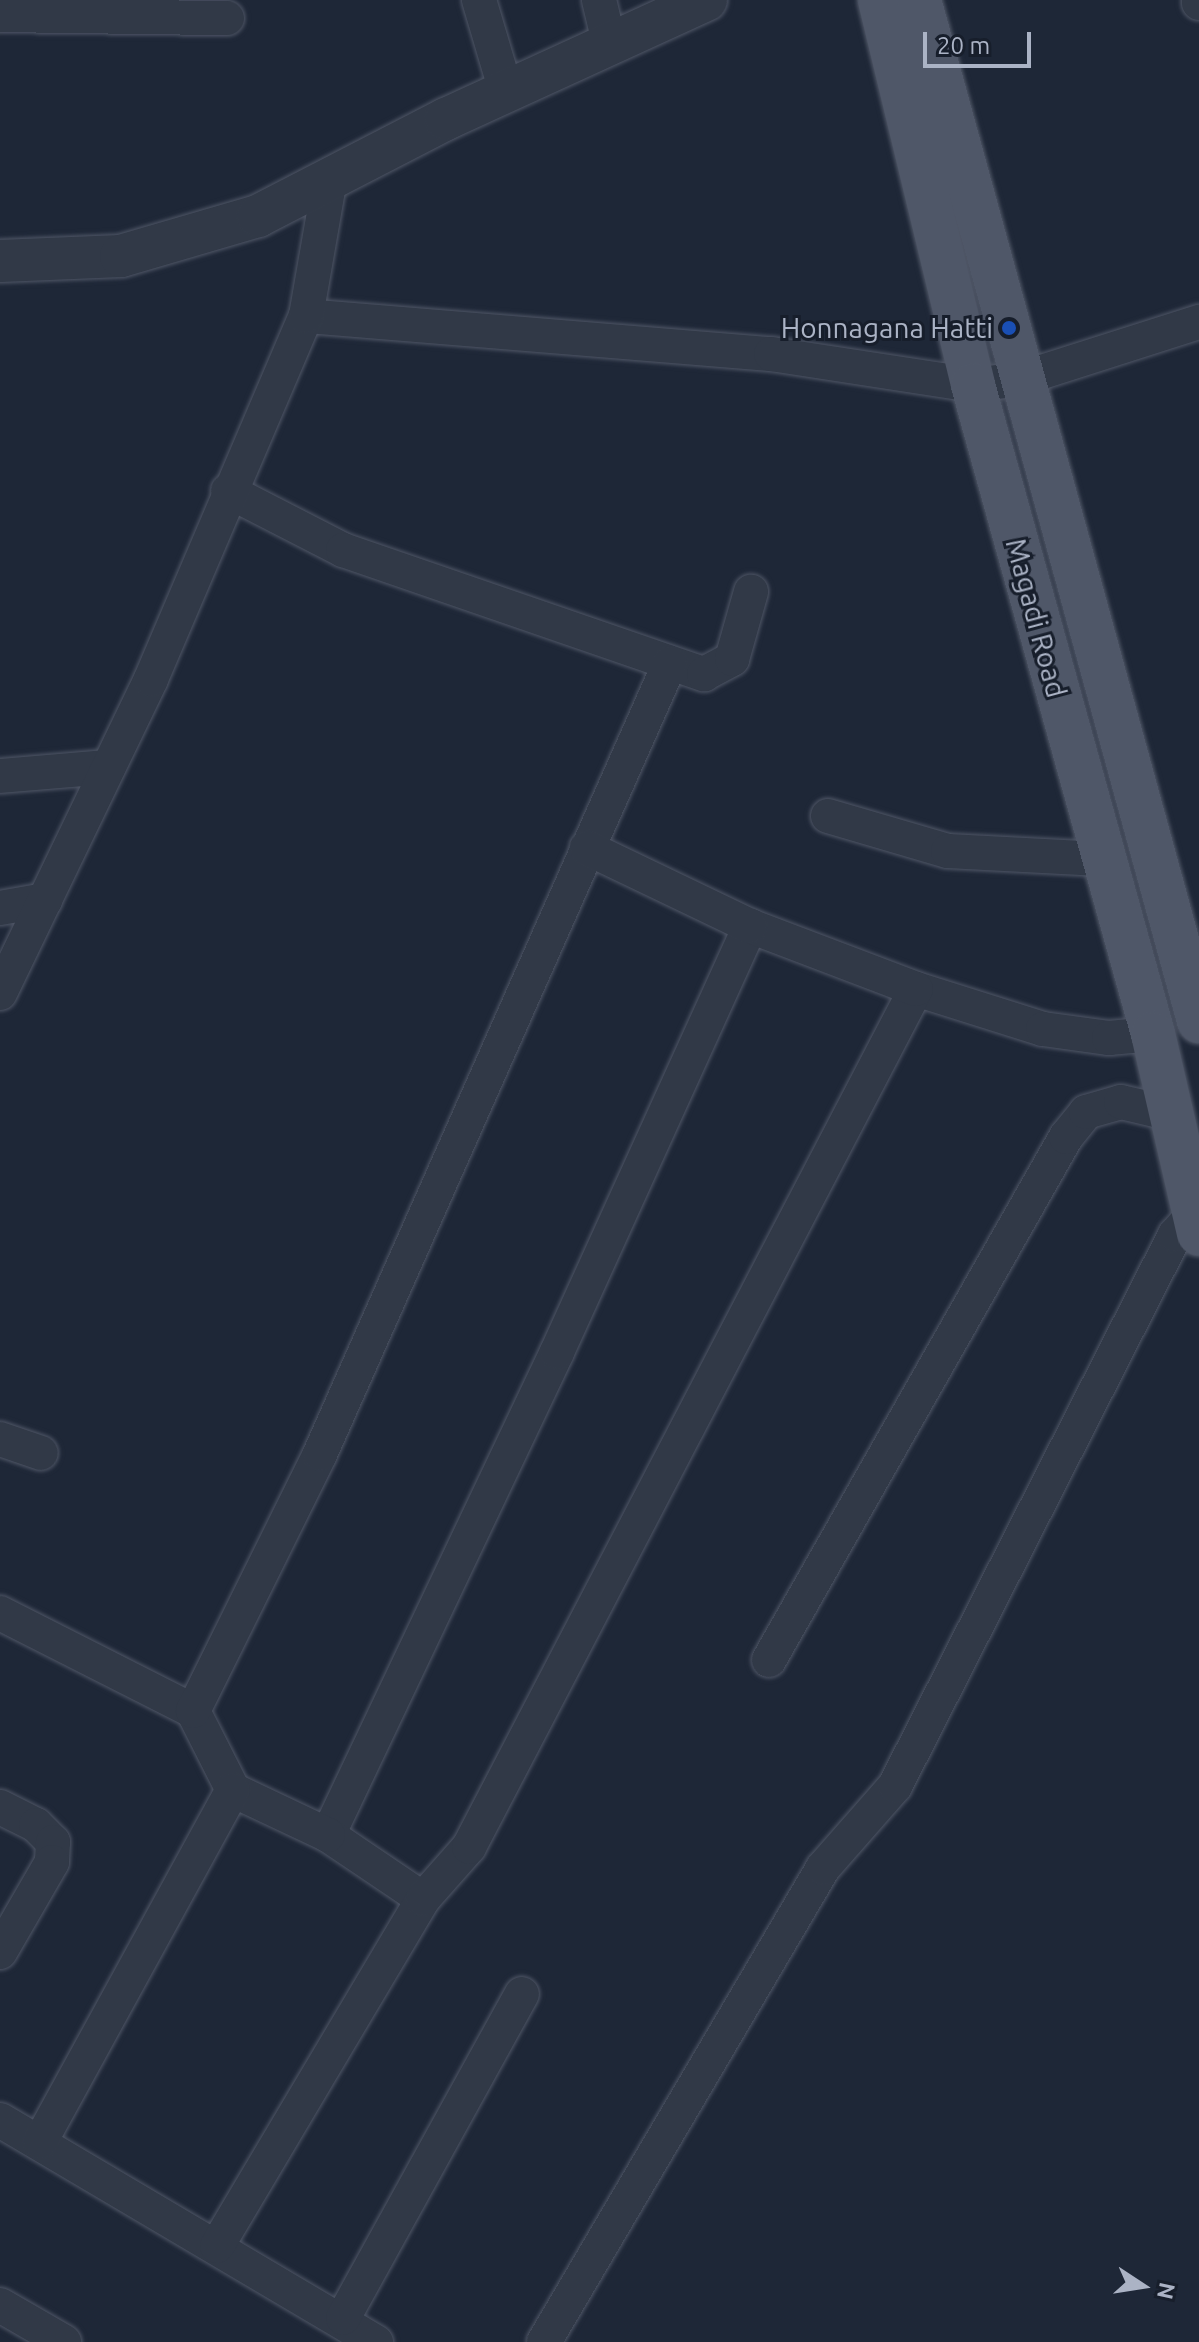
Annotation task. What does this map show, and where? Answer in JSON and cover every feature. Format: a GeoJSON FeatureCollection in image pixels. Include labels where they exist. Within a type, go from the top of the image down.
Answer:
{"type":"FeatureCollection","features":[{"type":"Feature","properties":{"kind":"main road","name":"Magadi Road"},"geometry":{"type":"LineString","coordinates":[[880,0],[973,385],[1101,859],[1153,1034],[1196,1224]]}},
{"type":"Feature","properties":{"kind":"main road","name":"Magadi Road"},"geometry":{"type":"LineString","coordinates":[[919,0],[1020,379],[1199,1021]]}},
{"type":"Feature","properties":{"kind":"street"},"geometry":{"type":"LineString","coordinates":[[479,0],[506,91]]}},
{"type":"Feature","properties":{"kind":"street"},"geometry":{"type":"LineString","coordinates":[[599,0],[609,42]]}},
{"type":"Feature","properties":{"kind":"street"},"geometry":{"type":"LineString","coordinates":[[0,261],[121,256],[258,216],[506,91],[706,0]]}},
{"type":"Feature","properties":{"kind":"street"},"geometry":{"type":"LineString","coordinates":[[0,15],[227,18]]}},
{"type":"Feature","properties":{"kind":"street"},"geometry":{"type":"LineString","coordinates":[[0,993],[108,767],[306,316],[330,178]]}},
{"type":"Feature","properties":{"kind":"street"},"geometry":{"type":"LineString","coordinates":[[306,316],[771,354],[973,385],[1020,379],[1199,322]]}},
{"type":"Feature","properties":{"kind":"street"},"geometry":{"type":"LineString","coordinates":[[228,491],[343,550],[704,674],[732,659],[751,592]]}},
{"type":"Feature","properties":{"kind":"street"},"geometry":{"type":"LineString","coordinates":[[193,1711],[320,1454],[670,663]]}},
{"type":"Feature","properties":{"kind":"street"},"geometry":{"type":"LineString","coordinates":[[0,776],[108,767]]}},
{"type":"Feature","properties":{"kind":"street"},"geometry":{"type":"LineString","coordinates":[[828,816],[948,851],[1101,859]]}},
{"type":"Feature","properties":{"kind":"street"},"geometry":{"type":"LineString","coordinates":[[587,848],[750,926],[916,989],[1043,1029],[1109,1038],[1153,1034]]}},
{"type":"Feature","properties":{"kind":"street"},"geometry":{"type":"LineString","coordinates":[[0,908],[45,900]]}},
{"type":"Feature","properties":{"kind":"street"},"geometry":{"type":"LineString","coordinates":[[328,1835],[557,1352],[750,926]]}},
{"type":"Feature","properties":{"kind":"street"},"geometry":{"type":"LineString","coordinates":[[217,2246],[423,1899],[469,1847],[916,989]]}},
{"type":"Feature","properties":{"kind":"street"},"geometry":{"type":"LineString","coordinates":[[769,1660],[1066,1137],[1086,1112],[1121,1102],[1172,1114]]}},
{"type":"Feature","properties":{"kind":"street"},"geometry":{"type":"LineString","coordinates":[[544,2342],[823,1868],[895,1786],[1175,1235],[1196,1224]]}},
{"type":"Feature","properties":{"kind":"street"},"geometry":{"type":"LineString","coordinates":[[0,1439],[41,1453]]}},
{"type":"Feature","properties":{"kind":"street"},"geometry":{"type":"LineString","coordinates":[[0,1613],[193,1711],[233,1790],[328,1835],[423,1899]]}},
{"type":"Feature","properties":{"kind":"street"},"geometry":{"type":"LineString","coordinates":[[40,2142],[233,1790]]}},
{"type":"Feature","properties":{"kind":"street"},"geometry":{"type":"LineString","coordinates":[[0,1807],[36,1825],[53,1842],[52,1862],[0,1952]]}},
{"type":"Feature","properties":{"kind":"street"},"geometry":{"type":"LineString","coordinates":[[343,2318],[522,1994]]}},
{"type":"Feature","properties":{"kind":"street"},"geometry":{"type":"LineString","coordinates":[[0,2120],[343,2318],[376,2342]]}},
{"type":"Feature","properties":{"kind":"street"},"geometry":{"type":"LineString","coordinates":[[0,2305],[64,2342]]}},
{"type":"Feature","properties":{"kind":"place","name":"Honnagana Hatti"},"geometry":{"type":"Point","coordinates":[1009,328]}}]}
